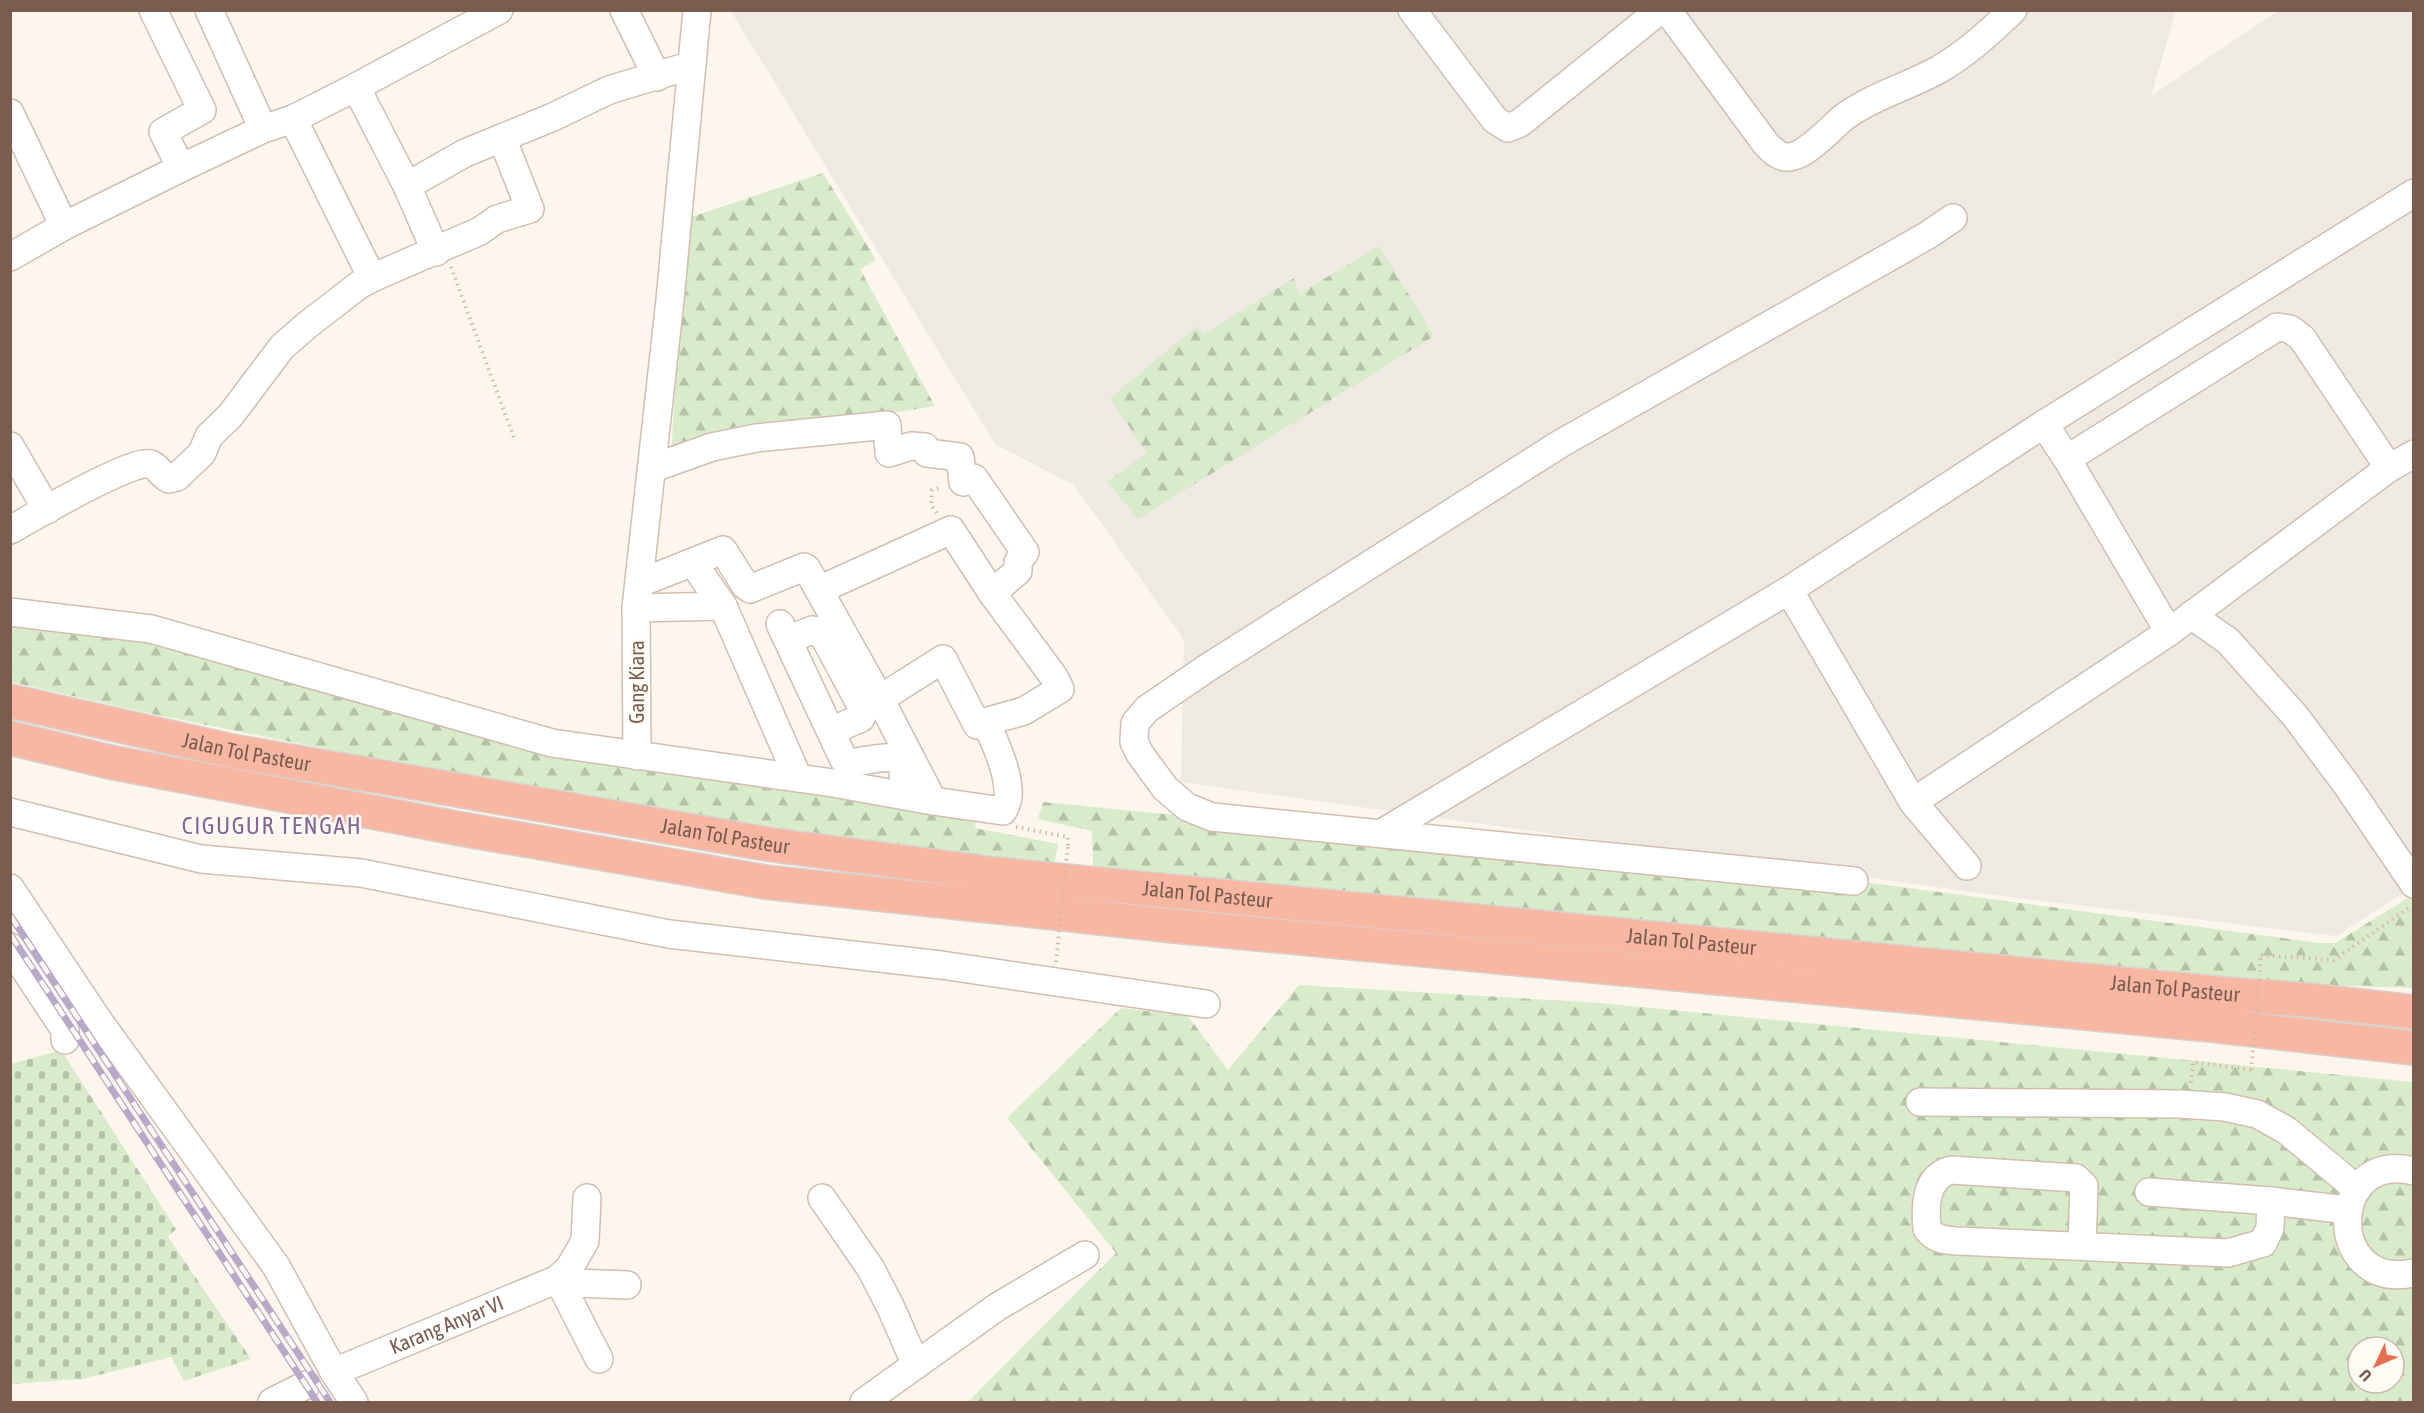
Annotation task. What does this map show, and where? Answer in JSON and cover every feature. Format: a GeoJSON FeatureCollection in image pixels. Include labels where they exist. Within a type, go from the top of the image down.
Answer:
{"type":"FeatureCollection","features":[{"type":"Feature","properties":{"kind":"highway","name":"Jalan Tol Pasteur"},"geometry":{"type":"LineString","coordinates":[[10,701],[231,751],[493,798],[808,850],[1007,875],[2213,993],[2307,999],[2414,1012]]}},
{"type":"Feature","properties":{"kind":"highway","name":"Jalan Tol Pasteur"},"geometry":{"type":"LineString","coordinates":[[10,738],[110,762],[456,828],[765,882],[1186,927],[2210,1025],[2414,1048]]}},
{"type":"Feature","properties":{"kind":"street"},"geometry":{"type":"LineString","coordinates":[[153,10],[202,110],[163,132],[181,168]]}},
{"type":"Feature","properties":{"kind":"street"},"geometry":{"type":"LineString","coordinates":[[209,10],[263,129]]}},
{"type":"Feature","properties":{"kind":"street"},"geometry":{"type":"LineString","coordinates":[[10,256],[64,226],[181,168],[263,129],[293,119],[499,10]]}},
{"type":"Feature","properties":{"kind":"street"},"geometry":{"type":"LineString","coordinates":[[624,10],[657,77]]}},
{"type":"Feature","properties":{"kind":"street","name":"Gang Kiara"},"geometry":{"type":"LineString","coordinates":[[637,756],[638,596],[653,468],[697,10]]}},
{"type":"Feature","properties":{"kind":"street"},"geometry":{"type":"LineString","coordinates":[[1412,10],[1495,120],[1508,128],[1520,123],[1660,10]]}},
{"type":"Feature","properties":{"kind":"street"},"geometry":{"type":"LineString","coordinates":[[1667,10],[1766,144],[1776,154],[1789,157],[1803,152],[1845,117],[1868,103],[1937,70],[1964,53],[2013,10]]}},
{"type":"Feature","properties":{"kind":"street"},"geometry":{"type":"LineString","coordinates":[[407,186],[465,153],[553,117],[609,90],[692,65]]}},
{"type":"Feature","properties":{"kind":"street"},"geometry":{"type":"LineString","coordinates":[[356,87],[440,250]]}},
{"type":"Feature","properties":{"kind":"street"},"geometry":{"type":"LineString","coordinates":[[10,112],[64,226]]}},
{"type":"Feature","properties":{"kind":"street"},"geometry":{"type":"LineString","coordinates":[[293,119],[372,278]]}},
{"type":"Feature","properties":{"kind":"street"},"geometry":{"type":"LineString","coordinates":[[10,530],[103,480],[141,464],[151,464],[169,479],[177,477],[202,453],[209,436],[251,391],[282,347],[358,285],[440,250],[480,231],[497,219],[530,210],[502,138]]}},
{"type":"Feature","properties":{"kind":"street"},"geometry":{"type":"LineString","coordinates":[[1382,833],[1789,590],[2044,424],[2414,193]]}},
{"type":"Feature","properties":{"kind":"street"},"geometry":{"type":"LineString","coordinates":[[1854,881],[1212,817],[1187,807],[1165,788],[1134,742],[1135,723],[1147,709],[1207,668],[1560,444],[1953,219]]}},
{"type":"Feature","properties":{"kind":"street"},"geometry":{"type":"LineString","coordinates":[[2067,459],[2277,327],[2290,329],[2302,338],[2389,468]]}},
{"type":"Feature","properties":{"kind":"street"},"geometry":{"type":"LineString","coordinates":[[2044,424],[2169,632]]}},
{"type":"Feature","properties":{"kind":"street"},"geometry":{"type":"LineString","coordinates":[[653,468],[723,444],[831,429],[888,425],[889,453],[911,446],[925,447],[927,453],[960,457],[963,482],[974,477],[1025,552],[1018,562],[1018,571],[992,593]]}},
{"type":"Feature","properties":{"kind":"street"},"geometry":{"type":"LineString","coordinates":[[10,446],[46,510]]}},
{"type":"Feature","properties":{"kind":"street"},"geometry":{"type":"LineString","coordinates":[[1913,802],[2169,632],[2389,468],[2414,454]]}},
{"type":"Feature","properties":{"kind":"street"},"geometry":{"type":"LineString","coordinates":[[819,590],[951,530],[992,593],[1060,689],[1024,711],[977,725],[943,659],[880,699]]}},
{"type":"Feature","properties":{"kind":"street"},"geometry":{"type":"LineString","coordinates":[[638,596],[693,563],[723,550],[745,585],[750,589],[804,567],[880,699],[933,801]]}},
{"type":"Feature","properties":{"kind":"street"},"geometry":{"type":"LineString","coordinates":[[693,563],[723,606],[798,778]]}},
{"type":"Feature","properties":{"kind":"street"},"geometry":{"type":"LineString","coordinates":[[1789,590],[1913,802],[1967,866]]}},
{"type":"Feature","properties":{"kind":"street"},"geometry":{"type":"LineString","coordinates":[[638,596],[723,606]]}},
{"type":"Feature","properties":{"kind":"street"},"geometry":{"type":"LineString","coordinates":[[10,612],[151,629],[552,743],[798,778],[1003,811],[1009,797],[1004,772],[998,749],[985,722]]}},
{"type":"Feature","properties":{"kind":"street"},"geometry":{"type":"LineString","coordinates":[[2191,615],[2228,641],[2296,717],[2346,784],[2414,884]]}},
{"type":"Feature","properties":{"kind":"street"},"geometry":{"type":"LineString","coordinates":[[831,731],[861,718],[864,711],[821,631],[784,632],[846,763],[888,757],[899,760],[902,764],[902,795]]}},
{"type":"Feature","properties":{"kind":"street"},"geometry":{"type":"LineString","coordinates":[[10,812],[201,859],[361,873],[669,934],[941,965],[1206,1004]]}},
{"type":"Feature","properties":{"kind":"street"},"geometry":{"type":"LineString","coordinates":[[10,888],[98,1020],[276,1266],[334,1372],[354,1402]]}},
{"type":"Feature","properties":{"kind":"street"},"geometry":{"type":"LineString","coordinates":[[10,947],[65,1030],[66,1040]]}},
{"type":"Feature","properties":{"kind":"street"},"geometry":{"type":"LineString","coordinates":[[1920,1102],[2226,1107],[2257,1114],[2286,1130],[2352,1199]]}},
{"type":"Feature","properties":{"kind":"street"},"geometry":{"type":"LineString","coordinates":[[2414,1171],[2399,1168],[2376,1174],[2352,1199],[2348,1234],[2358,1255],[2367,1264],[2388,1274],[2414,1273]]}},
{"type":"Feature","properties":{"kind":"street"},"geometry":{"type":"LineString","coordinates":[[2082,1246],[2084,1186],[2076,1178],[1950,1170],[1940,1173],[1933,1179],[1927,1208],[1927,1229],[1932,1236],[1940,1239],[2082,1246],[2228,1253],[2264,1243],[2270,1228],[2271,1201]]}},
{"type":"Feature","properties":{"kind":"street"},"geometry":{"type":"LineString","coordinates":[[2150,1192],[2271,1201],[2352,1199]]}},
{"type":"Feature","properties":{"kind":"street"},"geometry":{"type":"LineString","coordinates":[[558,1279],[570,1268],[585,1241],[587,1198]]}},
{"type":"Feature","properties":{"kind":"street"},"geometry":{"type":"LineString","coordinates":[[822,1198],[871,1269],[916,1365]]}},
{"type":"Feature","properties":{"kind":"street"},"geometry":{"type":"LineString","coordinates":[[864,1402],[997,1307],[1085,1255]]}},
{"type":"Feature","properties":{"kind":"street"},"geometry":{"type":"LineString","coordinates":[[558,1279],[576,1283],[627,1285]]}},
{"type":"Feature","properties":{"kind":"street"},"geometry":{"type":"LineString","coordinates":[[558,1279],[599,1359]]}},
{"type":"Feature","properties":{"kind":"street","name":"Karang Anyar VI"},"geometry":{"type":"LineString","coordinates":[[334,1372],[558,1279]]}},
{"type":"Feature","properties":{"kind":"street"},"geometry":{"type":"LineString","coordinates":[[279,1401],[306,1385]]}},
{"type":"Feature","properties":{"kind":"path"},"geometry":{"type":"LineString","coordinates":[[440,250],[457,281],[496,396],[514,438]]}},
{"type":"Feature","properties":{"kind":"path"},"geometry":{"type":"LineString","coordinates":[[951,530],[932,505],[933,490],[963,482]]}},
{"type":"Feature","properties":{"kind":"path"},"geometry":{"type":"LineString","coordinates":[[1056,962],[1068,837]]}},
{"type":"Feature","properties":{"kind":"path"},"geometry":{"type":"LineString","coordinates":[[2188,1105],[2193,1062],[2251,1070],[2260,955],[2334,960],[2414,905]]}},
{"type":"Feature","properties":{"kind":"shaded area"},"geometry":{"type":"Polygon","coordinates":[[[731,11],[2176,11],[2151,96],[2278,11],[2413,11],[2413,887],[2336,936],[1986,894],[1181,782],[1184,640],[1074,485],[995,444],[731,11]]]}},
{"type":"Feature","properties":{"kind":"green space"},"geometry":{"type":"Polygon","coordinates":[[[823,173],[876,260],[860,269],[935,406],[710,442],[671,457],[685,219],[823,173]]]}},
{"type":"Feature","properties":{"kind":"green space"},"geometry":{"type":"Polygon","coordinates":[[[1379,246],[1434,336],[1138,519],[1107,482],[1147,453],[1110,398],[1197,326],[1204,334],[1294,278],[1299,294],[1379,246]]]}},
{"type":"Feature","properties":{"kind":"green space"},"geometry":{"type":"Polygon","coordinates":[[[11,618],[163,641],[303,684],[977,816],[975,828],[1058,844],[1054,867],[564,797],[157,715],[11,682],[11,618]]]}},
{"type":"Feature","properties":{"kind":"green space"},"geometry":{"type":"Polygon","coordinates":[[[1043,802],[1879,884],[2319,943],[2335,943],[2413,895],[2413,988],[2315,985],[1093,867],[1092,831],[1038,819],[1043,802]]]}},
{"type":"Feature","properties":{"kind":"green space"},"geometry":{"type":"Polygon","coordinates":[[[1299,985],[1600,1003],[2413,1082],[2413,1402],[968,1402],[1116,1253],[1007,1118],[1121,1008],[1188,1016],[1228,1070],[1299,985]]]}},
{"type":"Feature","properties":{"kind":"green space"},"geometry":{"type":"Polygon","coordinates":[[[61,1050],[176,1229],[168,1237],[251,1359],[184,1381],[171,1357],[82,1379],[11,1384],[11,1064],[61,1050]]]}},
{"type":"Feature","properties":{"kind":"railway"},"geometry":{"type":"LineString","coordinates":[[10,915],[330,1402]]}},
{"type":"Feature","properties":{"kind":"railway"},"geometry":{"type":"LineString","coordinates":[[10,934],[317,1402]]}},
{"type":"Feature","properties":{"kind":"district","name":"CIGUGUR TENGAH"},"geometry":{"type":"Point","coordinates":[272,826]}}]}
